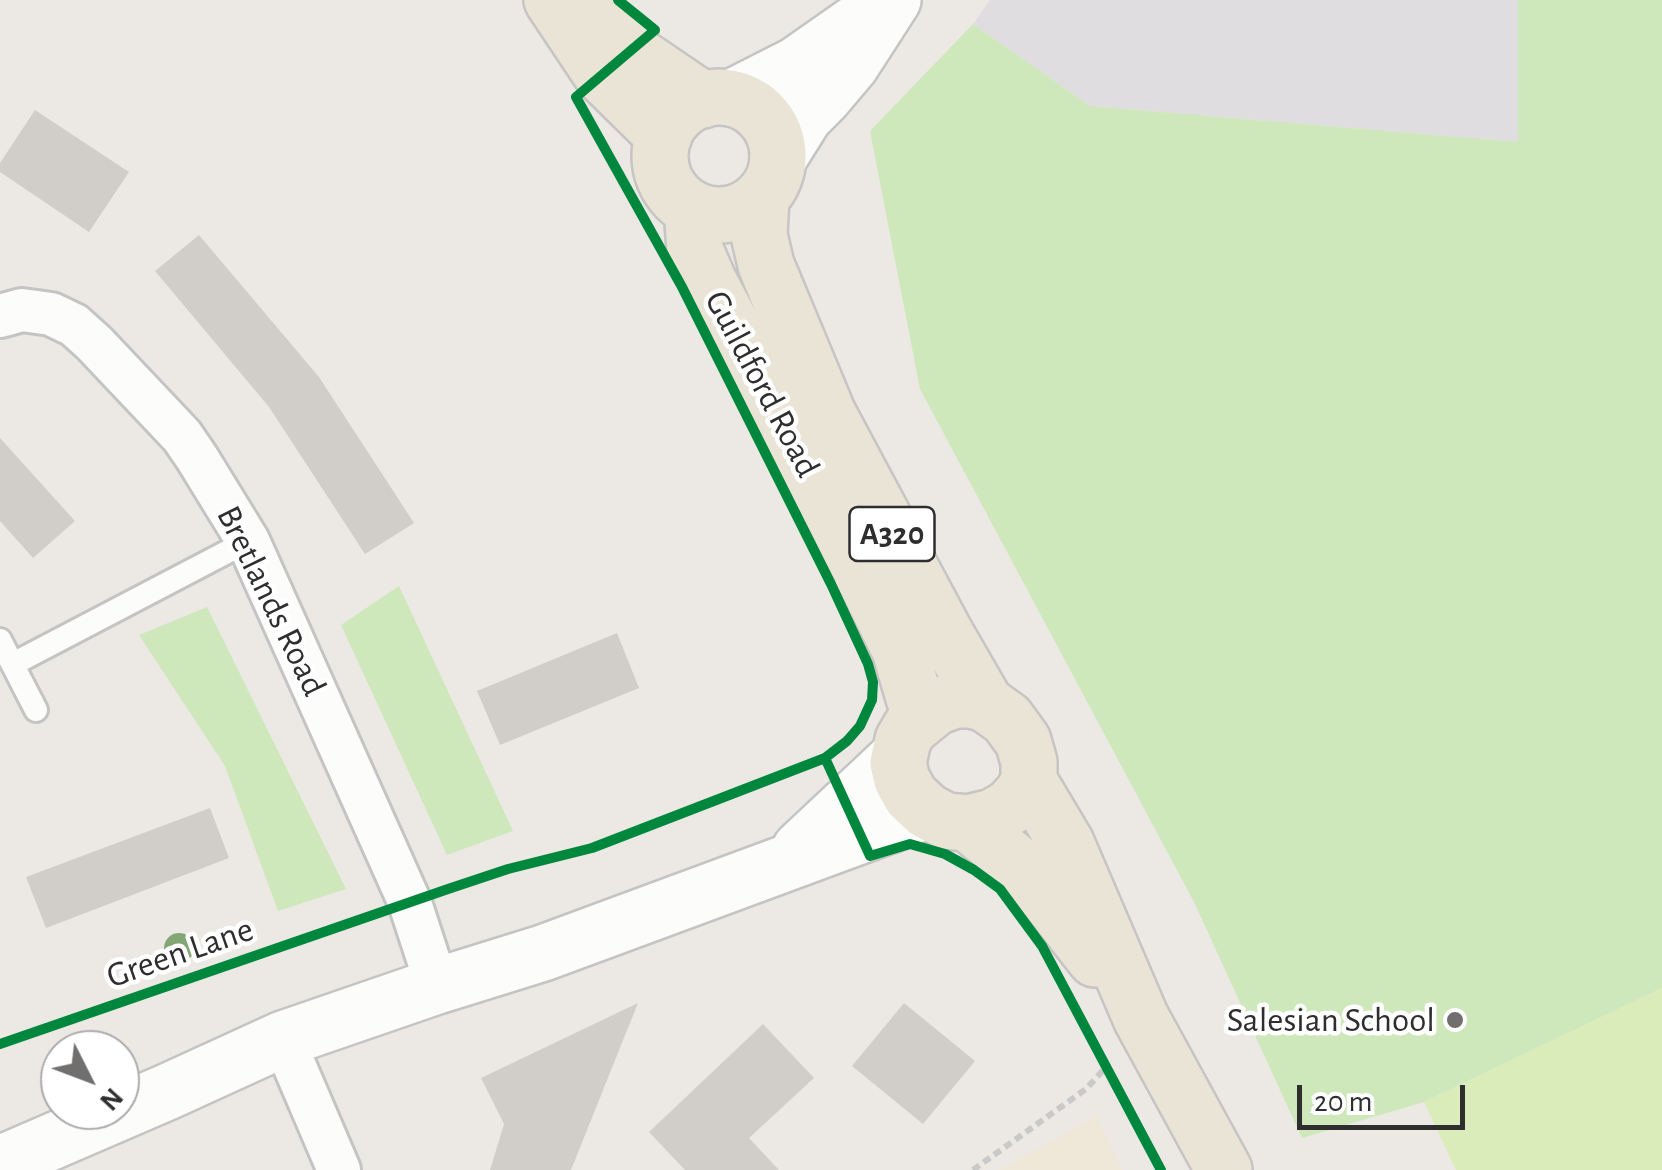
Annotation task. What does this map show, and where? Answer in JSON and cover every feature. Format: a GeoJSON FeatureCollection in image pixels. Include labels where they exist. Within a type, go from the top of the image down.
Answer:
{"type":"FeatureCollection","features":[{"type":"Feature","properties":{"kind":"main road"},"geometry":{"type":"LineString","coordinates":[[552,0],[602,75],[664,136]]}},
{"type":"Feature","properties":{"kind":"main road","name":"A320"},"geometry":{"type":"LineString","coordinates":[[580,0],[631,51],[654,68],[717,99],[750,106],[765,120],[778,148],[770,178]]}},
{"type":"Feature","properties":{"kind":"main road"},"geometry":{"type":"LineString","coordinates":[[717,99],[685,108],[664,136],[660,152],[662,173],[671,192],[692,209],[725,214],[745,210],[770,178]]}},
{"type":"Feature","properties":{"kind":"main road","name":"Guildford Road"},"geometry":{"type":"LineString","coordinates":[[770,178],[759,234],[766,265],[828,414],[986,704]]}},
{"type":"Feature","properties":{"kind":"main road","name":"Guildford Road"},"geometry":{"type":"LineString","coordinates":[[692,209],[695,250],[708,280],[900,650],[909,737]]}},
{"type":"Feature","properties":{"kind":"main road"},"geometry":{"type":"LineString","coordinates":[[909,737],[936,707],[956,700],[986,704]]}},
{"type":"Feature","properties":{"kind":"main road","name":"A320"},"geometry":{"type":"LineString","coordinates":[[986,704],[1008,719],[1024,741],[1029,781],[1066,843],[1142,1018],[1224,1170]]}},
{"type":"Feature","properties":{"kind":"main road","name":"A320"},"geometry":{"type":"LineString","coordinates":[[909,737],[902,780],[911,796],[1026,872],[1142,1018]]}},
{"type":"Feature","properties":{"kind":"main road"},"geometry":{"type":"LineString","coordinates":[[947,817],[992,817],[1010,807],[1029,781]]}},
{"type":"Feature","properties":{"kind":"street"},"geometry":{"type":"LineString","coordinates":[[717,99],[796,66],[891,0]]}},
{"type":"Feature","properties":{"kind":"street"},"geometry":{"type":"LineString","coordinates":[[770,178],[805,116],[851,65],[891,0]]}},
{"type":"Feature","properties":{"kind":"street","name":"Bretlands Road"},"geometry":{"type":"LineString","coordinates":[[0,316],[22,310],[51,314],[74,326],[94,342],[182,436],[248,541],[410,903],[437,986]]}},
{"type":"Feature","properties":{"kind":"street"},"geometry":{"type":"LineString","coordinates":[[787,862],[909,737]]}},
{"type":"Feature","properties":{"kind":"street"},"geometry":{"type":"LineString","coordinates":[[0,1164],[283,1039],[543,954],[787,862],[947,817]]}},
{"type":"Feature","properties":{"kind":"street"},"geometry":{"type":"LineString","coordinates":[[283,1039],[339,1170]]}},
{"type":"Feature","properties":{"kind":"lane"},"geometry":{"type":"LineString","coordinates":[[12,664],[248,541]]}},
{"type":"Feature","properties":{"kind":"lane"},"geometry":{"type":"LineString","coordinates":[[0,640],[36,710]]}},
{"type":"Feature","properties":{"kind":"path"},"geometry":{"type":"LineString","coordinates":[[1100,1053],[1116,1083]]}},
{"type":"Feature","properties":{"kind":"path"},"geometry":{"type":"LineString","coordinates":[[973,1170],[1086,1089],[1107,1066]]}},
{"type":"Feature","properties":{"kind":"shaded area"},"geometry":{"type":"Polygon","coordinates":[[[990,0],[1518,0],[1518,142],[1090,106],[973,24],[990,0]]]}},
{"type":"Feature","properties":{"kind":"shaded area"},"geometry":{"type":"Polygon","coordinates":[[[1097,1116],[1122,1170],[1000,1170],[1097,1116]]]}},
{"type":"Feature","properties":{"kind":"green space"},"geometry":{"type":"Polygon","coordinates":[[[1518,0],[1662,0],[1662,988],[1424,1102],[1302,1138],[1194,902],[920,389],[870,131],[973,24],[1090,106],[1518,142],[1518,0]]]}},
{"type":"Feature","properties":{"kind":"green space"},"geometry":{"type":"Polygon","coordinates":[[[399,586],[513,831],[447,855],[341,625],[399,586]]]}},
{"type":"Feature","properties":{"kind":"green space"},"geometry":{"type":"Polygon","coordinates":[[[207,607],[346,889],[278,911],[225,766],[139,635],[207,607]]]}},
{"type":"Feature","properties":{"kind":"green space"},"geometry":{"type":"Polygon","coordinates":[[[1662,988],[1662,1170],[1456,1170],[1424,1102],[1662,988]]]}},
{"type":"Feature","properties":{"kind":"building"},"geometry":{"type":"Polygon","coordinates":[[[35,110],[129,172],[89,232],[0,172],[0,163],[35,110]]]}},
{"type":"Feature","properties":{"kind":"building"},"geometry":{"type":"Polygon","coordinates":[[[199,235],[319,377],[414,523],[365,554],[269,407],[155,271],[199,235]]]}},
{"type":"Feature","properties":{"kind":"building"},"geometry":{"type":"Polygon","coordinates":[[[0,438],[75,521],[33,558],[0,521],[0,438]]]}},
{"type":"Feature","properties":{"kind":"building"},"geometry":{"type":"Polygon","coordinates":[[[617,633],[639,688],[500,745],[477,691],[617,633]]]}},
{"type":"Feature","properties":{"kind":"building"},"geometry":{"type":"Polygon","coordinates":[[[210,808],[229,858],[46,928],[26,877],[210,808]]]}},
{"type":"Feature","properties":{"kind":"building"},"geometry":{"type":"Polygon","coordinates":[[[638,1003],[571,1170],[490,1170],[504,1124],[481,1078],[638,1003]]]}},
{"type":"Feature","properties":{"kind":"building"},"geometry":{"type":"Polygon","coordinates":[[[904,1003],[975,1061],[923,1124],[852,1066],[904,1003]]]}},
{"type":"Feature","properties":{"kind":"building"},"geometry":{"type":"Polygon","coordinates":[[[763,1024],[814,1078],[749,1138],[779,1170],[685,1170],[649,1132],[763,1024]]]}},
{"type":"Feature","properties":{"kind":"cycle path","name":"Green Lane"},"geometry":{"type":"LineString","coordinates":[[0,1044],[508,869],[592,848],[825,758],[860,726],[872,700],[868,664],[682,287],[576,97],[655,30],[618,0]]}},
{"type":"Feature","properties":{"kind":"cycle path"},"geometry":{"type":"LineString","coordinates":[[825,758],[870,856],[910,844],[945,854],[1000,889],[1042,946],[1161,1170]]}},
{"type":"Feature","properties":{"kind":"place","name":"Salesian School"},"geometry":{"type":"Point","coordinates":[1455,1020]}}]}
